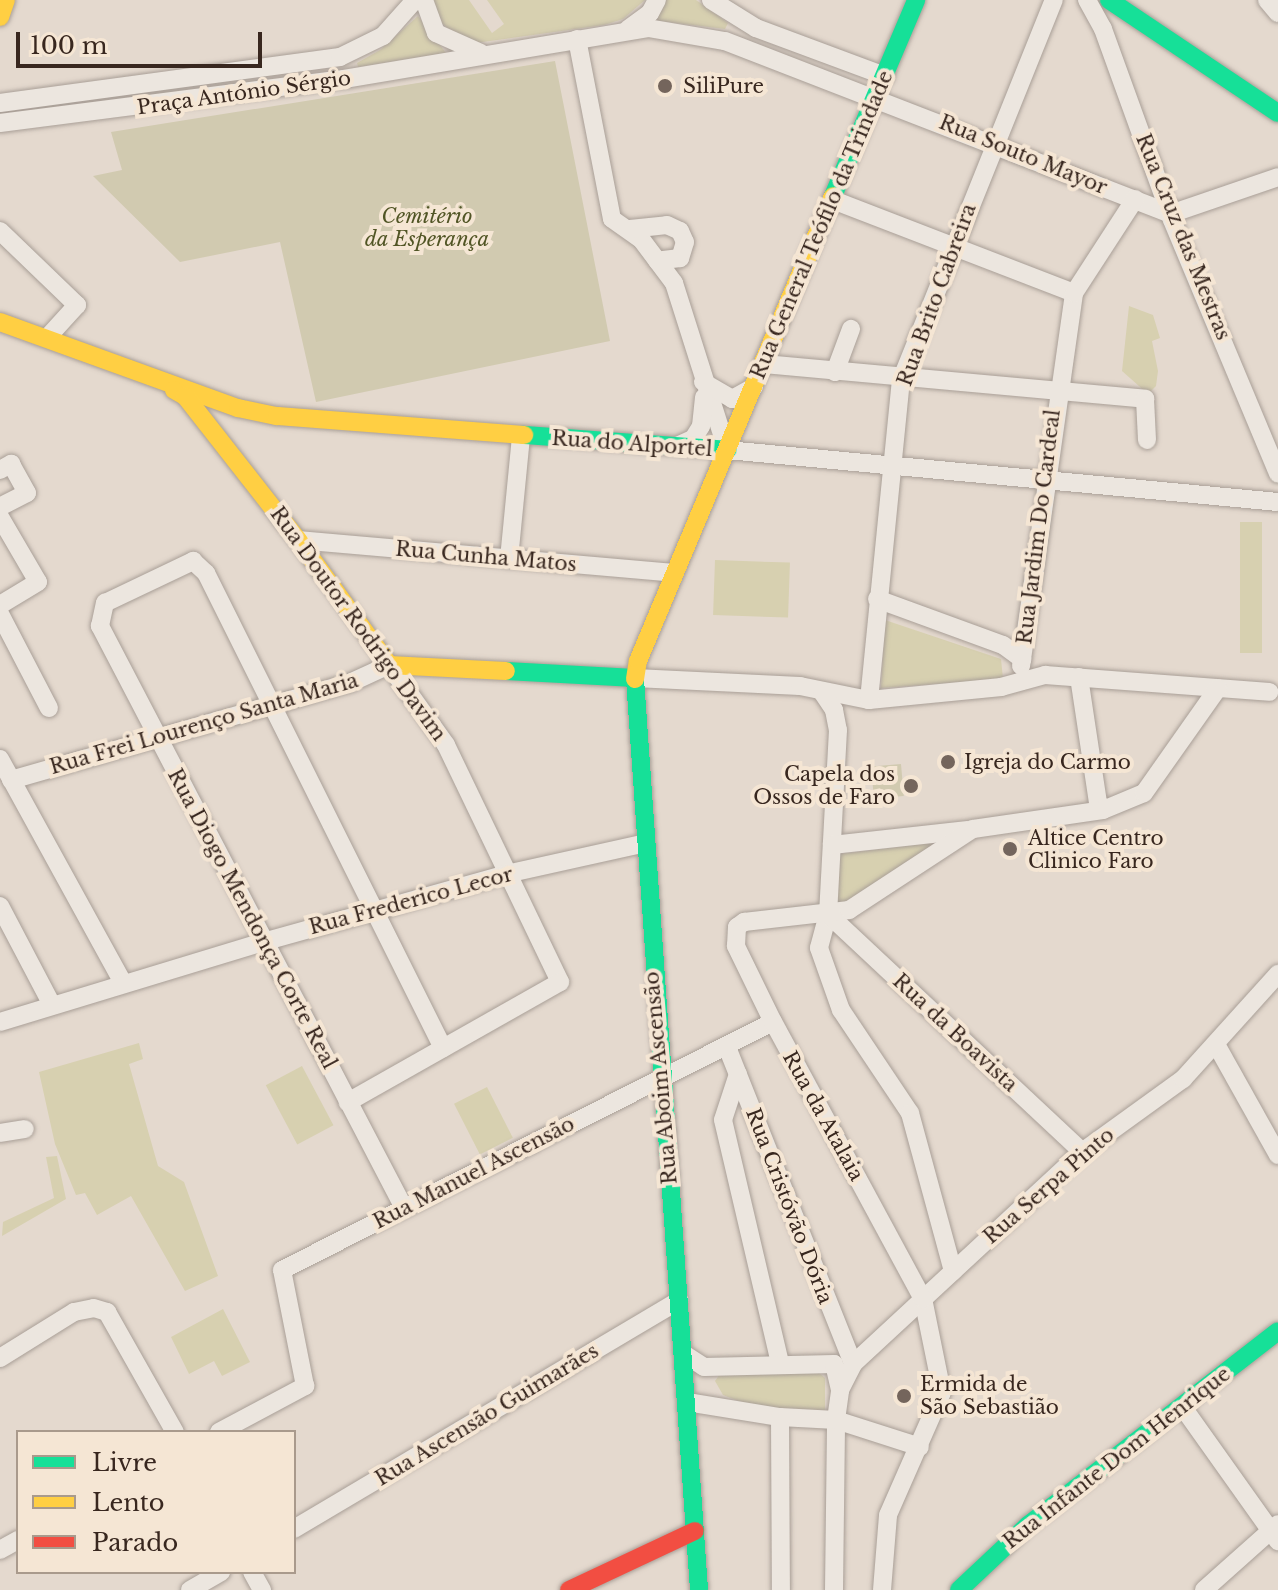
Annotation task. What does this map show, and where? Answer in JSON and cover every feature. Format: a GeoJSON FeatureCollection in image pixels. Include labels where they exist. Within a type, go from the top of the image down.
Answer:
{"type":"FeatureCollection","features":[{"type":"Feature","properties":{"kind":"street"},"geometry":{"type":"LineString","coordinates":[[0,17],[6,0]]}},
{"type":"Feature","properties":{"kind":"street","name":"Praça António Sérgio"},"geometry":{"type":"LineString","coordinates":[[0,103],[340,57],[383,36],[415,0]]}},
{"type":"Feature","properties":{"kind":"street"},"geometry":{"type":"LineString","coordinates":[[424,0],[436,33],[487,54]]}},
{"type":"Feature","properties":{"kind":"street"},"geometry":{"type":"LineString","coordinates":[[622,32],[638,24],[657,0]]}},
{"type":"Feature","properties":{"kind":"street"},"geometry":{"type":"LineString","coordinates":[[711,0],[756,28],[885,76]]}},
{"type":"Feature","properties":{"kind":"street","name":"Rua General Teófilo da Trindade"},"geometry":{"type":"LineString","coordinates":[[674,573],[916,0]]}},
{"type":"Feature","properties":{"kind":"street","name":"Rua Brito Cabreira"},"geometry":{"type":"LineString","coordinates":[[869,700],[901,380],[1054,0]]}},
{"type":"Feature","properties":{"kind":"street","name":"Rua Cruz das Mestras"},"geometry":{"type":"LineString","coordinates":[[1087,0],[1103,29],[1170,214],[1274,447],[1278,474]]}},
{"type":"Feature","properties":{"kind":"street"},"geometry":{"type":"LineString","coordinates":[[1109,0],[1278,113]]}},
{"type":"Feature","properties":{"kind":"street"},"geometry":{"type":"LineString","coordinates":[[1267,0],[1278,13]]}},
{"type":"Feature","properties":{"kind":"street"},"geometry":{"type":"LineString","coordinates":[[1103,29],[1127,12]]}},
{"type":"Feature","properties":{"kind":"street","name":"Praça António Sérgio"},"geometry":{"type":"LineString","coordinates":[[0,123],[313,83],[648,28],[713,38],[877,96]]}},
{"type":"Feature","properties":{"kind":"street"},"geometry":{"type":"LineString","coordinates":[[577,39],[612,219],[630,229],[674,283],[727,450]]}},
{"type":"Feature","properties":{"kind":"street","name":"Rua Souto Mayor"},"geometry":{"type":"LineString","coordinates":[[877,96],[1170,214]]}},
{"type":"Feature","properties":{"kind":"street"},"geometry":{"type":"LineString","coordinates":[[1170,214],[1278,177]]}},
{"type":"Feature","properties":{"kind":"street"},"geometry":{"type":"LineString","coordinates":[[833,200],[954,244],[1074,293],[1135,199]]}},
{"type":"Feature","properties":{"kind":"street"},"geometry":{"type":"LineString","coordinates":[[630,229],[662,225],[680,231],[685,249],[674,283]]}},
{"type":"Feature","properties":{"kind":"street"},"geometry":{"type":"LineString","coordinates":[[652,254],[653,230],[662,225]]}},
{"type":"Feature","properties":{"kind":"street"},"geometry":{"type":"LineString","coordinates":[[0,231],[77,305],[47,338]]}},
{"type":"Feature","properties":{"kind":"street"},"geometry":{"type":"LineString","coordinates":[[652,254],[673,262],[685,249]]}},
{"type":"Feature","properties":{"kind":"street","name":"Rua Jardim Do Cardeal"},"geometry":{"type":"LineString","coordinates":[[1014,683],[1022,659],[1057,394],[1074,293]]}},
{"type":"Feature","properties":{"kind":"street","name":"Rua do Alportel"},"geometry":{"type":"LineString","coordinates":[[0,322],[238,408],[521,436],[1047,477],[1278,502]]}},
{"type":"Feature","properties":{"kind":"street"},"geometry":{"type":"LineString","coordinates":[[835,372],[851,329]]}},
{"type":"Feature","properties":{"kind":"street"},"geometry":{"type":"LineString","coordinates":[[764,364],[901,380],[1145,399],[1147,440]]}},
{"type":"Feature","properties":{"kind":"street","name":"Rua Doutor Rodrigo Davim"},"geometry":{"type":"LineString","coordinates":[[158,380],[185,396],[298,540],[446,745],[560,982],[443,1048]]}},
{"type":"Feature","properties":{"kind":"street"},"geometry":{"type":"LineString","coordinates":[[703,382],[732,399],[754,387]]}},
{"type":"Feature","properties":{"kind":"street"},"geometry":{"type":"LineString","coordinates":[[674,447],[693,439],[701,426],[703,382]]}},
{"type":"Feature","properties":{"kind":"street"},"geometry":{"type":"LineString","coordinates":[[220,441],[222,423],[238,408]]}},
{"type":"Feature","properties":{"kind":"street"},"geometry":{"type":"LineString","coordinates":[[509,559],[521,436]]}},
{"type":"Feature","properties":{"kind":"street"},"geometry":{"type":"LineString","coordinates":[[0,470],[11,464],[27,493],[0,507]]}},
{"type":"Feature","properties":{"kind":"street"},"geometry":{"type":"LineString","coordinates":[[0,517],[38,582],[0,605]]}},
{"type":"Feature","properties":{"kind":"street","name":"Rua Cunha Matos"},"geometry":{"type":"LineString","coordinates":[[298,540],[674,573]]}},
{"type":"Feature","properties":{"kind":"street","name":"Rua Diogo Mendonça Corte Real"},"geometry":{"type":"LineString","coordinates":[[275,703],[206,573],[193,561],[105,603],[100,613],[100,626],[404,1208]]}},
{"type":"Feature","properties":{"kind":"street","name":"Rua Aboim Ascensão"},"geometry":{"type":"LineString","coordinates":[[674,573],[635,678],[633,747],[684,1354],[699,1582]]}},
{"type":"Feature","properties":{"kind":"street"},"geometry":{"type":"LineString","coordinates":[[877,599],[1003,645],[1022,659]]}},
{"type":"Feature","properties":{"kind":"street"},"geometry":{"type":"LineString","coordinates":[[0,614],[49,708]]}},
{"type":"Feature","properties":{"kind":"street","name":"Rua Frei Lourenço Santa Maria"},"geometry":{"type":"LineString","coordinates":[[11,780],[352,682],[389,665],[635,678]]}},
{"type":"Feature","properties":{"kind":"street"},"geometry":{"type":"LineString","coordinates":[[635,678],[822,692],[869,700],[1014,683],[1045,675],[1275,692]]}},
{"type":"Feature","properties":{"kind":"street"},"geometry":{"type":"LineString","coordinates":[[1079,677],[1098,802],[1103,810]]}},
{"type":"Feature","properties":{"kind":"street"},"geometry":{"type":"LineString","coordinates":[[832,845],[1103,810],[1144,793],[1218,688]]}},
{"type":"Feature","properties":{"kind":"street"},"geometry":{"type":"LineString","coordinates":[[822,692],[834,710],[838,730],[828,914],[819,948],[841,1010],[910,1113],[953,1271]]}},
{"type":"Feature","properties":{"kind":"street"},"geometry":{"type":"LineString","coordinates":[[838,730],[849,712],[869,700]]}},
{"type":"Feature","properties":{"kind":"street"},"geometry":{"type":"LineString","coordinates":[[275,703],[443,1048],[348,1102]]}},
{"type":"Feature","properties":{"kind":"street"},"geometry":{"type":"LineString","coordinates":[[0,759],[123,983]]}},
{"type":"Feature","properties":{"kind":"street"},"geometry":{"type":"LineString","coordinates":[[828,914],[849,910],[973,829]]}},
{"type":"Feature","properties":{"kind":"street","name":"Rua Frederico Lecor"},"geometry":{"type":"LineString","coordinates":[[0,1022],[263,942],[506,874],[641,844]]}},
{"type":"Feature","properties":{"kind":"street"},"geometry":{"type":"LineString","coordinates":[[0,906],[52,1005]]}},
{"type":"Feature","properties":{"kind":"street","name":"Rua da Atalaia"},"geometry":{"type":"LineString","coordinates":[[828,914],[744,922],[737,927],[736,946],[773,1022],[923,1299],[942,1392],[888,1515],[882,1590]]}},
{"type":"Feature","properties":{"kind":"street","name":"Rua da Boavista"},"geometry":{"type":"LineString","coordinates":[[828,914],[1082,1152]]}},
{"type":"Feature","properties":{"kind":"street","name":"Rua Serpa Pinto"},"geometry":{"type":"LineString","coordinates":[[853,1364],[1082,1152],[1183,1079],[1217,1046],[1278,974]]}},
{"type":"Feature","properties":{"kind":"street","name":"Rua Manuel Ascensão"},"geometry":{"type":"LineString","coordinates":[[223,1430],[305,1386],[282,1270],[773,1022]]}},
{"type":"Feature","properties":{"kind":"street"},"geometry":{"type":"LineString","coordinates":[[1217,1046],[1278,1155]]}},
{"type":"Feature","properties":{"kind":"street","name":"Rua Cristóvão Dória"},"geometry":{"type":"LineString","coordinates":[[727,1047],[853,1364]]}},
{"type":"Feature","properties":{"kind":"street"},"geometry":{"type":"LineString","coordinates":[[738,1074],[723,1120],[780,1363]]}},
{"type":"Feature","properties":{"kind":"street"},"geometry":{"type":"LineString","coordinates":[[0,1133],[25,1129]]}},
{"type":"Feature","properties":{"kind":"street","name":"Rua Ascensão Guimarães"},"geometry":{"type":"LineString","coordinates":[[296,1528],[679,1300]]}},
{"type":"Feature","properties":{"kind":"street"},"geometry":{"type":"LineString","coordinates":[[0,1358],[74,1312],[94,1308],[107,1312],[174,1430]]}},
{"type":"Feature","properties":{"kind":"street","name":"Rua Infante Dom Henrique"},"geometry":{"type":"LineString","coordinates":[[959,1590],[1028,1525],[1278,1331]]}},
{"type":"Feature","properties":{"kind":"street"},"geometry":{"type":"LineString","coordinates":[[822,1362],[838,1356],[844,1346]]}},
{"type":"Feature","properties":{"kind":"street"},"geometry":{"type":"LineString","coordinates":[[684,1354],[711,1367],[822,1362],[834,1364],[839,1371],[834,1590]]}},
{"type":"Feature","properties":{"kind":"street"},"geometry":{"type":"LineString","coordinates":[[840,1390],[853,1364]]}},
{"type":"Feature","properties":{"kind":"street"},"geometry":{"type":"LineString","coordinates":[[711,1367],[712,1402]]}},
{"type":"Feature","properties":{"kind":"street"},"geometry":{"type":"LineString","coordinates":[[687,1402],[712,1402],[780,1417],[836,1420],[920,1447]]}},
{"type":"Feature","properties":{"kind":"street"},"geometry":{"type":"LineString","coordinates":[[1182,1406],[1276,1532],[1215,1586]]}},
{"type":"Feature","properties":{"kind":"street"},"geometry":{"type":"LineString","coordinates":[[780,1417],[781,1590]]}},
{"type":"Feature","properties":{"kind":"street"},"geometry":{"type":"LineString","coordinates":[[569,1590],[695,1531]]}},
{"type":"Feature","properties":{"kind":"street"},"geometry":{"type":"LineString","coordinates":[[651,1553],[679,1549],[689,1554],[699,1582]]}},
{"type":"Feature","properties":{"kind":"street"},"geometry":{"type":"LineString","coordinates":[[190,1590],[218,1574]]}},
{"type":"Feature","properties":{"kind":"shaded area"},"geometry":{"type":"Polygon","coordinates":[[[433,0],[469,0],[492,33],[504,24],[487,0],[645,0],[623,19],[604,25],[468,44],[439,21],[433,0]]]}},
{"type":"Feature","properties":{"kind":"shaded area"},"geometry":{"type":"Polygon","coordinates":[[[664,0],[696,0],[728,23],[725,29],[651,20],[664,0]]]}},
{"type":"Feature","properties":{"kind":"shaded area"},"geometry":{"type":"Polygon","coordinates":[[[418,16],[446,53],[358,67],[357,63],[380,50],[418,16]]]}},
{"type":"Feature","properties":{"kind":"shaded area"},"geometry":{"type":"Polygon","coordinates":[[[1129,306],[1153,315],[1160,338],[1152,341],[1158,371],[1156,386],[1148,394],[1122,371],[1129,306]]]}},
{"type":"Feature","properties":{"kind":"shaded area"},"geometry":{"type":"Polygon","coordinates":[[[1240,522],[1262,522],[1262,653],[1240,653],[1240,522]]]}},
{"type":"Feature","properties":{"kind":"shaded area"},"geometry":{"type":"Polygon","coordinates":[[[715,560],[790,563],[788,618],[713,615],[715,560]]]}},
{"type":"Feature","properties":{"kind":"shaded area"},"geometry":{"type":"Polygon","coordinates":[[[885,620],[1001,659],[1003,679],[881,688],[885,620]]]}},
{"type":"Feature","properties":{"kind":"shaded area"},"geometry":{"type":"Polygon","coordinates":[[[937,842],[847,901],[837,903],[840,854],[937,842]]]}},
{"type":"Feature","properties":{"kind":"shaded area"},"geometry":{"type":"Polygon","coordinates":[[[139,1043],[143,1059],[129,1064],[158,1166],[184,1182],[218,1276],[185,1291],[131,1196],[97,1215],[85,1193],[76,1195],[55,1144],[39,1072],[139,1043]]]}},
{"type":"Feature","properties":{"kind":"shaded area"},"geometry":{"type":"Polygon","coordinates":[[[302,1066],[333,1125],[297,1144],[266,1085],[302,1066]]]}},
{"type":"Feature","properties":{"kind":"shaded area"},"geometry":{"type":"Polygon","coordinates":[[[487,1087],[513,1138],[480,1155],[454,1104],[487,1087]]]}},
{"type":"Feature","properties":{"kind":"shaded area"},"geometry":{"type":"Polygon","coordinates":[[[57,1156],[66,1199],[2,1236],[3,1222],[54,1198],[46,1157],[57,1156]]]}},
{"type":"Feature","properties":{"kind":"shaded area"},"geometry":{"type":"Polygon","coordinates":[[[223,1309],[250,1362],[222,1376],[214,1361],[189,1374],[171,1337],[223,1309]]]}},
{"type":"Feature","properties":{"kind":"shaded area"},"geometry":{"type":"Polygon","coordinates":[[[818,1372],[825,1378],[825,1411],[780,1417],[723,1395],[715,1381],[720,1374],[818,1372]]]}},
{"type":"Feature","properties":{"kind":"green space","name":"Cemitério da Esperança"},"geometry":{"type":"Polygon","coordinates":[[[555,61],[610,341],[316,402],[280,242],[180,262],[93,176],[122,170],[111,132],[555,61]]]}},
{"type":"Feature","properties":{"kind":"green space"},"geometry":{"type":"Polygon","coordinates":[[[901,764],[904,796],[874,798],[871,767],[901,764]]]}},
{"type":"Feature","properties":{"kind":"traffic: fast"},"geometry":{"type":"LineString","coordinates":[[833,196],[916,0]]}},
{"type":"Feature","properties":{"kind":"traffic: fast"},"geometry":{"type":"LineString","coordinates":[[1109,0],[1278,113]]}},
{"type":"Feature","properties":{"kind":"traffic: fast"},"geometry":{"type":"LineString","coordinates":[[524,435],[727,450]]}},
{"type":"Feature","properties":{"kind":"traffic: fast"},"geometry":{"type":"LineString","coordinates":[[506,671],[635,678]]}},
{"type":"Feature","properties":{"kind":"traffic: fast"},"geometry":{"type":"LineString","coordinates":[[635,679],[699,1590]]}},
{"type":"Feature","properties":{"kind":"traffic: fast"},"geometry":{"type":"LineString","coordinates":[[959,1590],[1028,1525],[1278,1331]]}},
{"type":"Feature","properties":{"kind":"traffic: slow"},"geometry":{"type":"LineString","coordinates":[[0,17],[6,0]]}},
{"type":"Feature","properties":{"kind":"traffic: slow"},"geometry":{"type":"LineString","coordinates":[[635,679],[638,661],[833,196]]}},
{"type":"Feature","properties":{"kind":"traffic: slow"},"geometry":{"type":"LineString","coordinates":[[0,322],[238,408],[277,416],[524,435]]}},
{"type":"Feature","properties":{"kind":"traffic: slow"},"geometry":{"type":"LineString","coordinates":[[174,390],[185,396],[298,540],[389,665],[506,671]]}},
{"type":"Feature","properties":{"kind":"traffic: jam"},"geometry":{"type":"LineString","coordinates":[[569,1590],[695,1531]]}},
{"type":"Feature","properties":{"kind":"place","name":"SiliPure"},"geometry":{"type":"Point","coordinates":[665,86]}},
{"type":"Feature","properties":{"kind":"place","name":"Igreja do Carmo"},"geometry":{"type":"Point","coordinates":[948,762]}},
{"type":"Feature","properties":{"kind":"place","name":"Capela dos Ossos de Faro"},"geometry":{"type":"Point","coordinates":[911,786]}},
{"type":"Feature","properties":{"kind":"place","name":"Altice Centro Clinico Faro"},"geometry":{"type":"Point","coordinates":[1010,849]}},
{"type":"Feature","properties":{"kind":"place","name":"Ermida de São Sebastião"},"geometry":{"type":"Point","coordinates":[904,1396]}}]}
